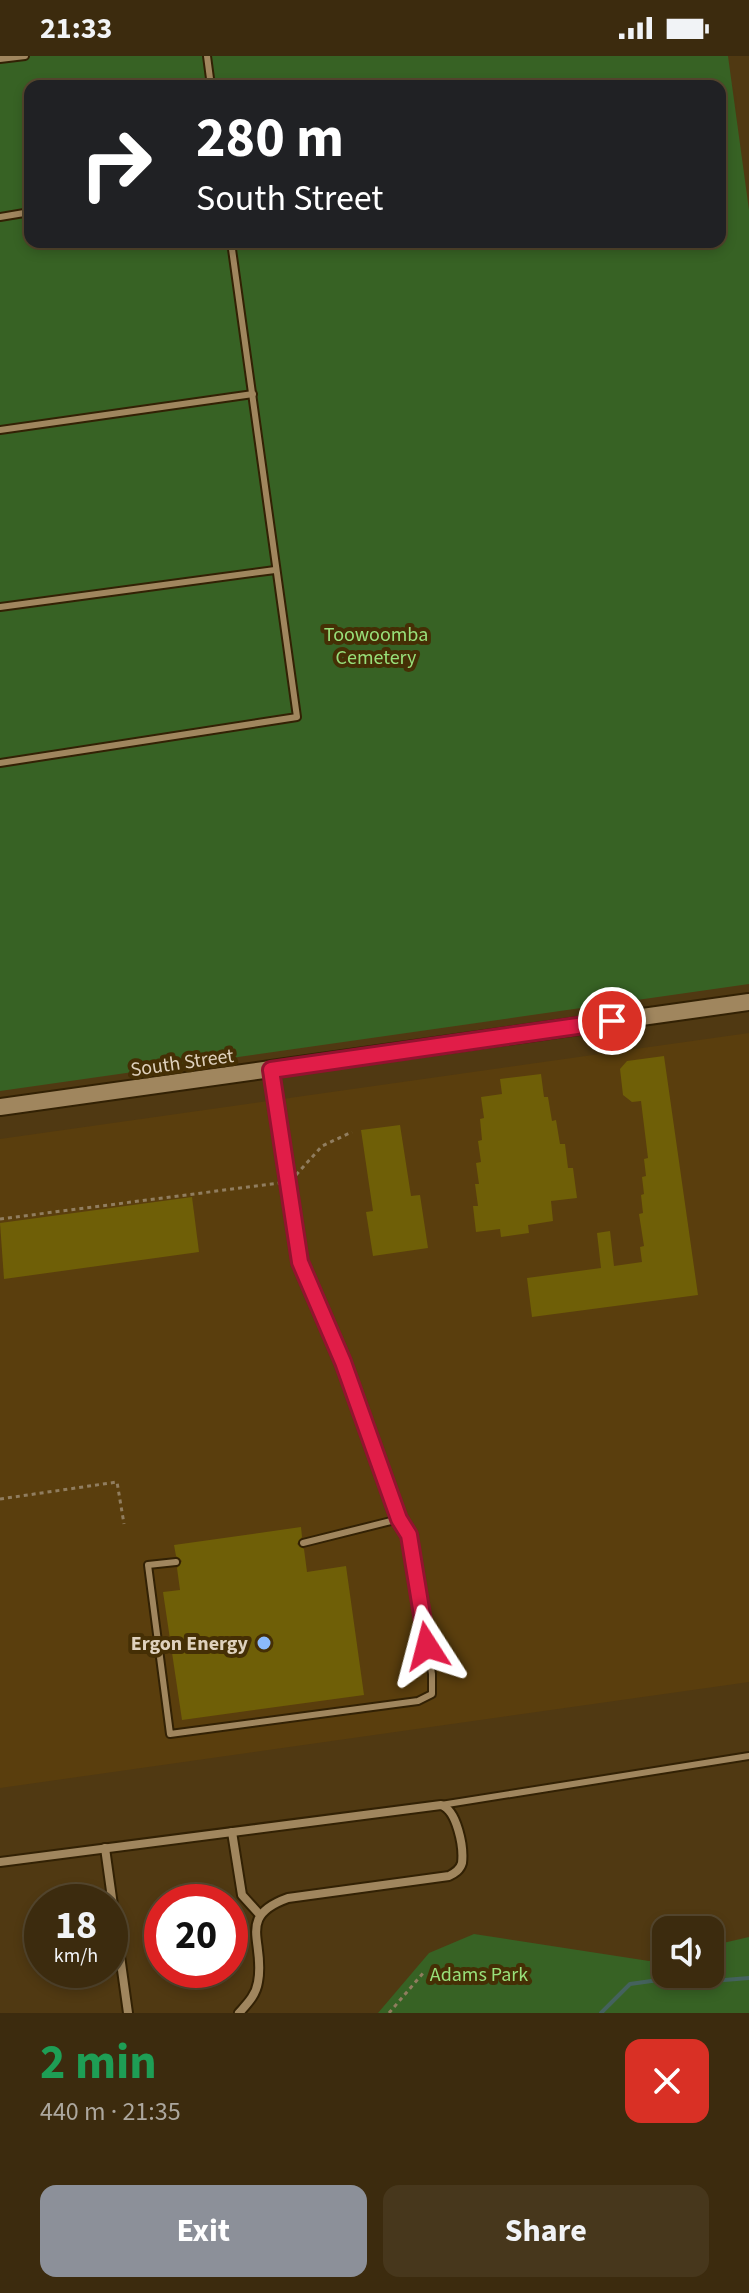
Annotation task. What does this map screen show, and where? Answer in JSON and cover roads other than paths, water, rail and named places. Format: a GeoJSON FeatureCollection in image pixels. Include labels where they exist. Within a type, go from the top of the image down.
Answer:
{"type":"FeatureCollection","features":[{"type":"Feature","properties":{"kind":"street","name":"South Street"},"geometry":{"type":"LineString","coordinates":[[0,1107],[749,1002]]}},
{"type":"Feature","properties":{"kind":"street"},"geometry":{"type":"LineString","coordinates":[[0,1862],[441,1805],[449,1808],[455,1816],[462,1861],[458,1871],[449,1876],[288,1898],[268,1905],[260,1915],[255,1933],[260,1966],[258,1984],[253,1998],[239,2013]]}},
{"type":"Feature","properties":{"kind":"street"},"geometry":{"type":"LineString","coordinates":[[232,1832],[242,1895],[260,1915]]}},
{"type":"Feature","properties":{"kind":"street"},"geometry":{"type":"LineString","coordinates":[[105,1848],[128,2013]]}},
{"type":"Feature","properties":{"kind":"lane"},"geometry":{"type":"LineString","coordinates":[[0,59],[25,56]]}},
{"type":"Feature","properties":{"kind":"lane"},"geometry":{"type":"LineString","coordinates":[[207,56],[210,80]]}},
{"type":"Feature","properties":{"kind":"lane"},"geometry":{"type":"LineString","coordinates":[[0,217],[24,213]]}},
{"type":"Feature","properties":{"kind":"lane"},"geometry":{"type":"LineString","coordinates":[[0,763],[297,717],[232,248]]}},
{"type":"Feature","properties":{"kind":"lane"},"geometry":{"type":"LineString","coordinates":[[0,430],[253,394]]}},
{"type":"Feature","properties":{"kind":"lane"},"geometry":{"type":"LineString","coordinates":[[0,607],[275,570]]}},
{"type":"Feature","properties":{"kind":"lane"},"geometry":{"type":"LineString","coordinates":[[176,1562],[148,1565],[170,1734],[418,1701],[432,1694],[432,1674],[409,1535],[399,1519],[343,1362],[300,1262],[271,1070]]}},
{"type":"Feature","properties":{"kind":"lane"},"geometry":{"type":"LineString","coordinates":[[303,1543],[399,1519]]}},
{"type":"Feature","properties":{"kind":"lane"},"geometry":{"type":"LineString","coordinates":[[441,1805],[749,1756]]}},
{"type":"Feature","properties":{"kind":"waterway"},"geometry":{"type":"LineString","coordinates":[[601,2013],[630,1984],[673,1978],[700,1982],[749,1978]]}},
{"type":"Feature","properties":{"kind":"place","name":"Ergon Energy"},"geometry":{"type":"Point","coordinates":[264,1643]}},
{"type":"Feature","properties":{"kind":"park label","name":"Toowoomba Cemetery"},"geometry":{"type":"Point","coordinates":[376,646]}},
{"type":"Feature","properties":{"kind":"park label","name":"Adams Park"},"geometry":{"type":"Point","coordinates":[479,1974]}}]}
